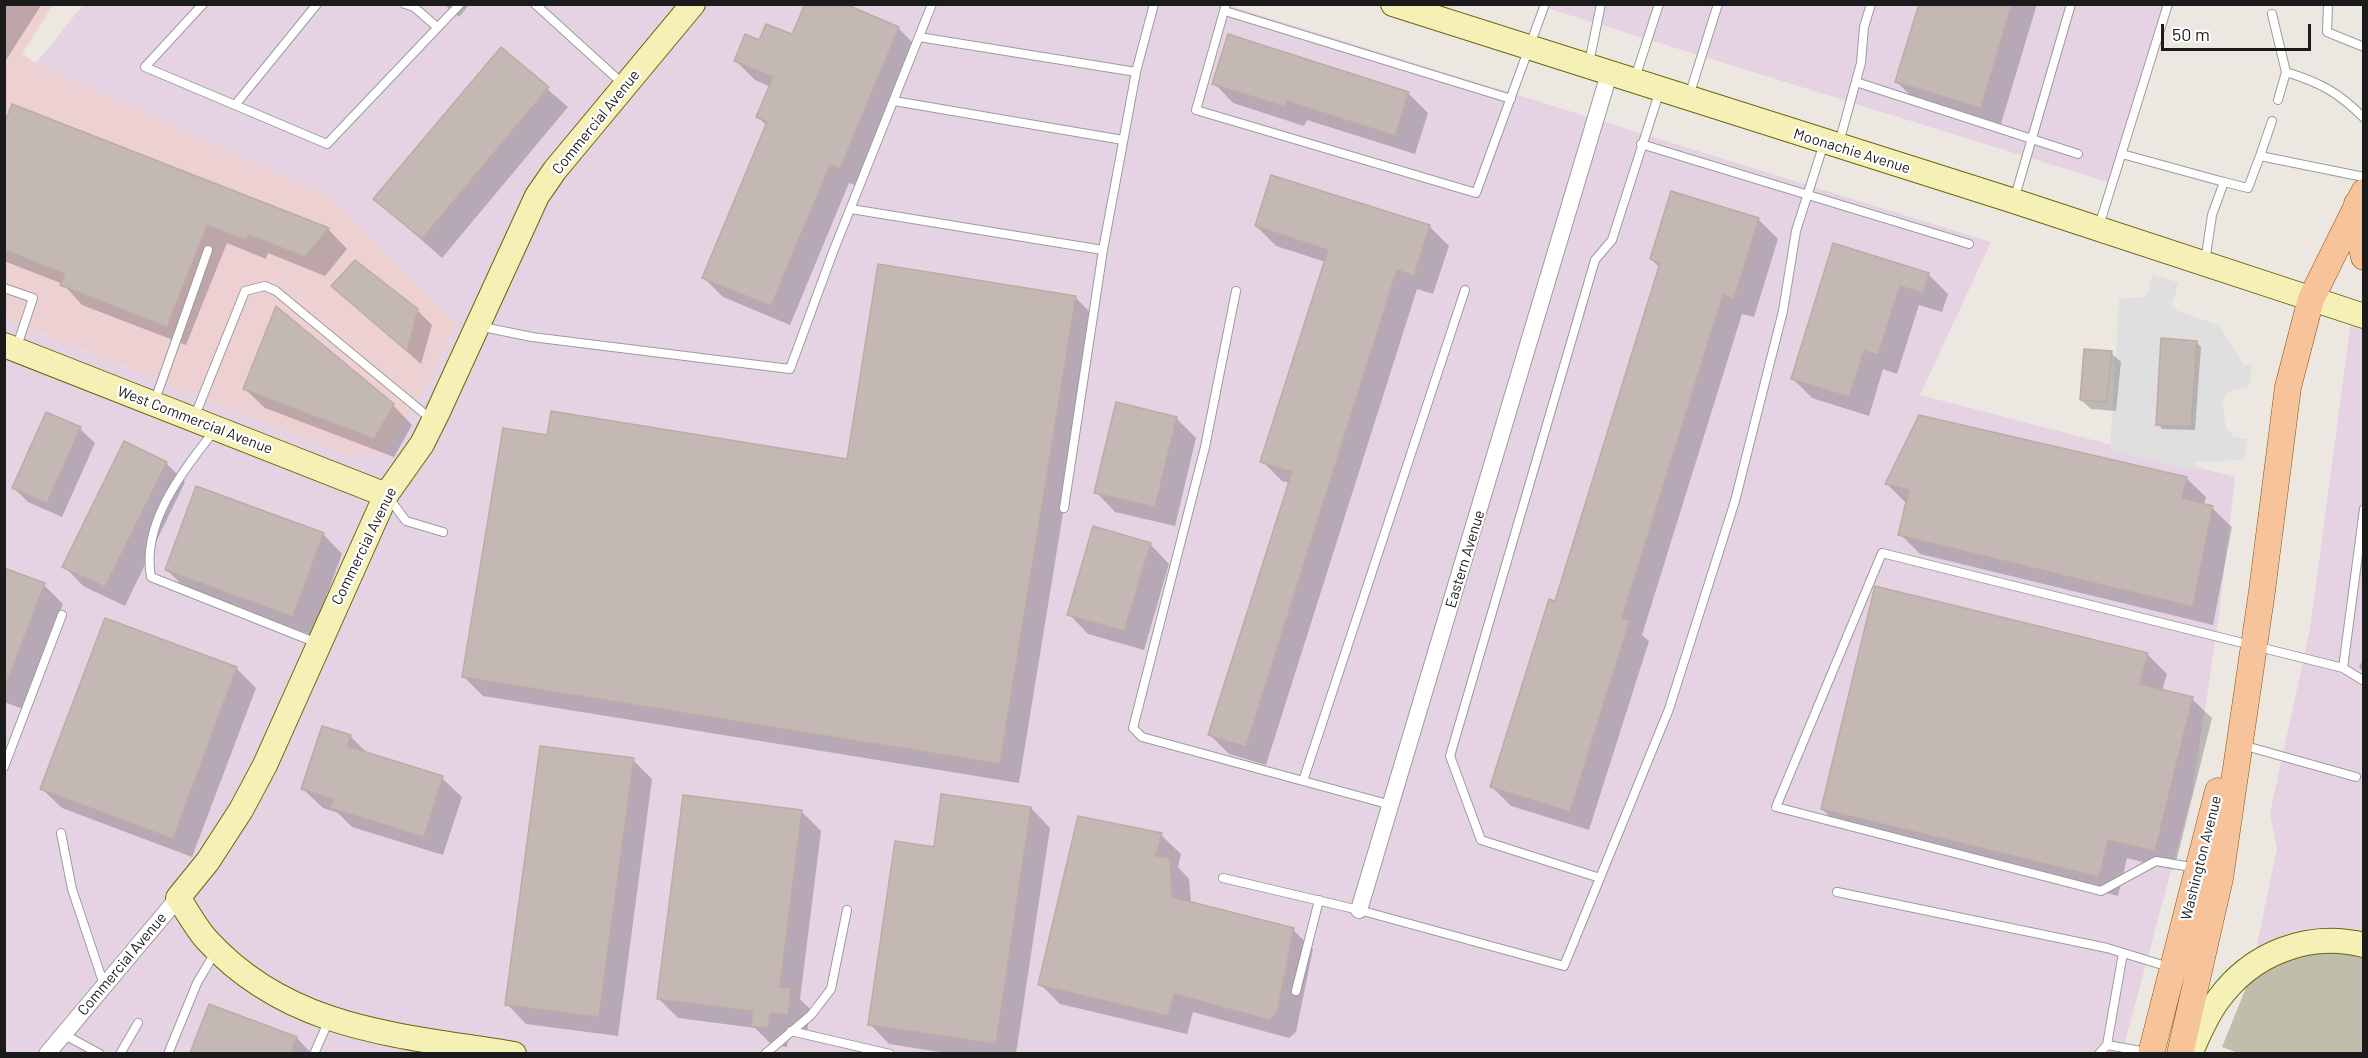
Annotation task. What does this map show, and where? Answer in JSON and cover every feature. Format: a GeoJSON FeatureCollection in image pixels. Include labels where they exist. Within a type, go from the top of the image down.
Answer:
{"type":"FeatureCollection","features":[{"type":"Feature","properties":{"kind":"main road"},"geometry":{"type":"LineString","coordinates":[[2360,198],[2358,230],[2364,257]]}},
{"type":"Feature","properties":{"kind":"main road","name":"Washington Avenue"},"geometry":{"type":"LineString","coordinates":[[2180,1053],[2220,878],[2288,387],[2311,299],[2360,198]]}},
{"type":"Feature","properties":{"kind":"main road","name":"Washington Avenue"},"geometry":{"type":"LineString","coordinates":[[2151,1053],[2252,654]]}},
{"type":"Feature","properties":{"kind":"street","name":"Commercial Avenue"},"geometry":{"type":"LineString","coordinates":[[47,1053],[208,861],[242,810],[265,765],[386,495],[422,444],[434,421],[537,196],[555,170],[693,4]]}},
{"type":"Feature","properties":{"kind":"street","name":"Moonachie Avenue"},"geometry":{"type":"LineString","coordinates":[[1393,4],[2014,201],[2364,316]]}},
{"type":"Feature","properties":{"kind":"street","name":"Eastern Avenue"},"geometry":{"type":"LineString","coordinates":[[1359,910],[1391,805],[1598,70]]}},
{"type":"Feature","properties":{"kind":"street","name":"West Commercial Avenue"},"geometry":{"type":"LineString","coordinates":[[10,347],[386,495]]}},
{"type":"Feature","properties":{"kind":"street"},"geometry":{"type":"LineString","coordinates":[[178,898],[205,938],[217,950],[254,981],[289,1003],[352,1027],[458,1049],[514,1053]]}},
{"type":"Feature","properties":{"kind":"street"},"geometry":{"type":"LineString","coordinates":[[2190,1053],[2216,1002],[2234,980],[2254,963],[2277,951],[2302,943],[2328,940],[2364,945]]}},
{"type":"Feature","properties":{"kind":"lane"},"geometry":{"type":"LineString","coordinates":[[203,4],[145,67],[327,144],[460,4]]}},
{"type":"Feature","properties":{"kind":"lane"},"geometry":{"type":"LineString","coordinates":[[235,105],[317,4]]}},
{"type":"Feature","properties":{"kind":"lane"},"geometry":{"type":"LineString","coordinates":[[405,4],[414,6],[437,27]]}},
{"type":"Feature","properties":{"kind":"lane"},"geometry":{"type":"LineString","coordinates":[[535,4],[625,86]]}},
{"type":"Feature","properties":{"kind":"lane"},"geometry":{"type":"LineString","coordinates":[[478,326],[543,338],[790,369],[932,4]]}},
{"type":"Feature","properties":{"kind":"lane"},"geometry":{"type":"LineString","coordinates":[[1064,508],[1103,250],[1136,72],[1154,4]]}},
{"type":"Feature","properties":{"kind":"lane"},"geometry":{"type":"LineString","coordinates":[[1511,99],[1225,8],[1196,110],[1476,193],[1530,48],[1545,4]]}},
{"type":"Feature","properties":{"kind":"lane"},"geometry":{"type":"LineString","coordinates":[[1598,70],[1601,4]]}},
{"type":"Feature","properties":{"kind":"lane"},"geometry":{"type":"LineString","coordinates":[[1634,82],[1659,4]]}},
{"type":"Feature","properties":{"kind":"lane"},"geometry":{"type":"LineString","coordinates":[[1688,99],[1718,4]]}},
{"type":"Feature","properties":{"kind":"lane"},"geometry":{"type":"LineString","coordinates":[[1223,878],[1359,910],[1564,966],[1669,709],[1735,501],[1783,311],[1796,231],[1856,82],[1861,63],[1864,27],[1871,4]]}},
{"type":"Feature","properties":{"kind":"lane"},"geometry":{"type":"LineString","coordinates":[[2014,201],[2071,4]]}},
{"type":"Feature","properties":{"kind":"lane"},"geometry":{"type":"LineString","coordinates":[[2098,230],[2168,4]]}},
{"type":"Feature","properties":{"kind":"lane"},"geometry":{"type":"LineString","coordinates":[[2328,4],[2327,32],[2364,46]]}},
{"type":"Feature","properties":{"kind":"lane"},"geometry":{"type":"LineString","coordinates":[[2272,14],[2286,72],[2278,100]]}},
{"type":"Feature","properties":{"kind":"lane"},"geometry":{"type":"LineString","coordinates":[[919,37],[1136,72]]}},
{"type":"Feature","properties":{"kind":"lane"},"geometry":{"type":"LineString","coordinates":[[2286,72],[2320,83],[2340,96],[2364,118]]}},
{"type":"Feature","properties":{"kind":"lane"},"geometry":{"type":"LineString","coordinates":[[1856,82],[2078,154]]}},
{"type":"Feature","properties":{"kind":"lane"},"geometry":{"type":"LineString","coordinates":[[1600,878],[1481,840],[1450,756],[1595,260],[1612,240],[1660,90]]}},
{"type":"Feature","properties":{"kind":"lane"},"geometry":{"type":"LineString","coordinates":[[894,101],[1123,140]]}},
{"type":"Feature","properties":{"kind":"lane"},"geometry":{"type":"LineString","coordinates":[[2122,154],[2248,188],[2272,121]]}},
{"type":"Feature","properties":{"kind":"lane"},"geometry":{"type":"LineString","coordinates":[[1641,144],[1969,244]]}},
{"type":"Feature","properties":{"kind":"lane"},"geometry":{"type":"LineString","coordinates":[[2260,156],[2364,177]]}},
{"type":"Feature","properties":{"kind":"lane"},"geometry":{"type":"LineString","coordinates":[[2205,265],[2212,215],[2224,182]]}},
{"type":"Feature","properties":{"kind":"lane"},"geometry":{"type":"LineString","coordinates":[[851,209],[1103,250]]}},
{"type":"Feature","properties":{"kind":"lane"},"geometry":{"type":"LineString","coordinates":[[154,404],[208,250]]}},
{"type":"Feature","properties":{"kind":"lane"},"geometry":{"type":"LineString","coordinates":[[193,419],[245,291],[265,286],[276,291],[434,421]]}},
{"type":"Feature","properties":{"kind":"lane"},"geometry":{"type":"LineString","coordinates":[[4,288],[33,298],[10,347]]}},
{"type":"Feature","properties":{"kind":"lane"},"geometry":{"type":"LineString","coordinates":[[1303,781],[1465,290]]}},
{"type":"Feature","properties":{"kind":"lane"},"geometry":{"type":"LineString","coordinates":[[1236,291],[1205,447],[1133,728],[1142,737],[1391,805]]}},
{"type":"Feature","properties":{"kind":"lane"},"geometry":{"type":"LineString","coordinates":[[216,428],[184,470],[164,502],[152,544],[149,564],[151,577],[318,643]]}},
{"type":"Feature","properties":{"kind":"lane"},"geometry":{"type":"LineString","coordinates":[[386,495],[406,521],[443,532]]}},
{"type":"Feature","properties":{"kind":"lane"},"geometry":{"type":"LineString","coordinates":[[2343,668],[2364,509]]}},
{"type":"Feature","properties":{"kind":"lane"},"geometry":{"type":"LineString","coordinates":[[2198,868],[2156,861],[2101,891],[1776,807],[1882,553],[2252,654],[2343,668],[2364,681]]}},
{"type":"Feature","properties":{"kind":"lane"},"geometry":{"type":"LineString","coordinates":[[4,767],[62,615]]}},
{"type":"Feature","properties":{"kind":"lane"},"geometry":{"type":"LineString","coordinates":[[2239,744],[2356,777]]}},
{"type":"Feature","properties":{"kind":"lane"},"geometry":{"type":"LineString","coordinates":[[61,833],[72,889],[104,986]]}},
{"type":"Feature","properties":{"kind":"lane"},"geometry":{"type":"LineString","coordinates":[[1837,892],[2123,953],[2172,968]]}},
{"type":"Feature","properties":{"kind":"lane"},"geometry":{"type":"LineString","coordinates":[[1296,992],[1319,900]]}},
{"type":"Feature","properties":{"kind":"lane"},"geometry":{"type":"LineString","coordinates":[[765,1053],[811,1015],[831,990],[847,910]]}},
{"type":"Feature","properties":{"kind":"lane"},"geometry":{"type":"LineString","coordinates":[[168,1053],[197,983],[217,950]]}},
{"type":"Feature","properties":{"kind":"lane"},"geometry":{"type":"LineString","coordinates":[[2100,1053],[2107,1045],[2123,953]]}},
{"type":"Feature","properties":{"kind":"lane"},"geometry":{"type":"LineString","coordinates":[[314,1053],[329,1019]]}},
{"type":"Feature","properties":{"kind":"lane"},"geometry":{"type":"LineString","coordinates":[[120,1053],[138,1023]]}},
{"type":"Feature","properties":{"kind":"lane"},"geometry":{"type":"LineString","coordinates":[[791,1031],[890,1053]]}},
{"type":"Feature","properties":{"kind":"lane"},"geometry":{"type":"LineString","coordinates":[[63,1034],[100,1053]]}},
{"type":"Feature","properties":{"kind":"lane"},"geometry":{"type":"LineString","coordinates":[[2107,1045],[2151,1053]]}},
{"type":"Feature","properties":{"kind":"shaded area"},"geometry":{"type":"Polygon","coordinates":[[[84,4],[1228,5],[1991,242],[1920,395],[2235,477],[2219,616],[2192,793],[2122,1053],[5,1053],[4,319],[345,454],[380,455],[420,399],[457,324],[332,198],[36,63],[84,4]]]}},
{"type":"Feature","properties":{"kind":"shaded area"},"geometry":{"type":"Polygon","coordinates":[[[4,5],[53,5],[22,54],[36,63],[332,198],[457,324],[420,399],[380,455],[345,454],[5,319],[4,5]]]}},
{"type":"Feature","properties":{"kind":"shaded area"},"geometry":{"type":"Polygon","coordinates":[[[1537,5],[2170,5],[2114,184],[1537,5]]]}},
{"type":"Feature","properties":{"kind":"shaded area"},"geometry":{"type":"Polygon","coordinates":[[[2152,274],[2179,283],[2171,305],[2176,310],[2220,326],[2244,365],[2252,365],[2249,386],[2227,392],[2222,402],[2226,428],[2234,437],[2248,439],[2244,460],[2196,462],[2193,471],[2110,450],[2119,299],[2144,297],[2148,294],[2152,274]]]}},
{"type":"Feature","properties":{"kind":"shaded area"},"geometry":{"type":"Polygon","coordinates":[[[2353,306],[2364,309],[2363,934],[2250,978],[2277,849],[2270,813],[2310,629],[2353,306]]]}},
{"type":"Feature","properties":{"kind":"shaded area"},"geometry":{"type":"Polygon","coordinates":[[[2339,929],[2363,934],[2363,1053],[2241,1054],[2222,1047],[2250,978],[2339,929]]]}},
{"type":"Feature","properties":{"kind":"building"},"geometry":{"type":"Polygon","coordinates":[[[805,4],[845,4],[899,27],[840,169],[830,165],[771,306],[702,278],[767,122],[756,117],[773,77],[734,61],[745,34],[759,40],[766,24],[792,34],[805,4]]]}},
{"type":"Feature","properties":{"kind":"building"},"geometry":{"type":"Polygon","coordinates":[[[1919,4],[2012,4],[1981,108],[1895,82],[1919,4]]]}},
{"type":"Feature","properties":{"kind":"building"},"geometry":{"type":"Polygon","coordinates":[[[1228,34],[1409,92],[1395,136],[1287,101],[1285,107],[1212,84],[1228,34]]]}},
{"type":"Feature","properties":{"kind":"building"},"geometry":{"type":"Polygon","coordinates":[[[501,47],[549,87],[422,239],[373,199],[501,47]]]}},
{"type":"Feature","properties":{"kind":"building"},"geometry":{"type":"Polygon","coordinates":[[[12,104],[329,228],[305,257],[249,235],[246,240],[207,225],[167,327],[60,285],[65,274],[4,250],[4,124],[12,104]]]}},
{"type":"Feature","properties":{"kind":"building"},"geometry":{"type":"Polygon","coordinates":[[[1271,175],[1430,225],[1414,276],[1397,270],[1246,747],[1208,735],[1292,472],[1260,462],[1328,250],[1255,226],[1271,175]]]}},
{"type":"Feature","properties":{"kind":"building"},"geometry":{"type":"Polygon","coordinates":[[[1671,191],[1759,218],[1734,299],[1723,295],[1622,618],[1630,620],[1570,812],[1490,787],[1549,599],[1555,601],[1660,263],[1650,259],[1671,191]]]}},
{"type":"Feature","properties":{"kind":"building"},"geometry":{"type":"Polygon","coordinates":[[[1833,243],[1929,273],[1923,293],[1900,286],[1878,355],[1864,351],[1849,397],[1791,379],[1833,243]]]}},
{"type":"Feature","properties":{"kind":"building"},"geometry":{"type":"Polygon","coordinates":[[[355,260],[418,309],[407,351],[331,286],[355,260]]]}},
{"type":"Feature","properties":{"kind":"building"},"geometry":{"type":"Polygon","coordinates":[[[878,264],[1076,296],[1000,764],[462,677],[503,428],[547,435],[551,411],[847,459],[878,264]]]}},
{"type":"Feature","properties":{"kind":"building"},"geometry":{"type":"Polygon","coordinates":[[[276,306],[394,404],[374,439],[243,389],[276,306]]]}},
{"type":"Feature","properties":{"kind":"building"},"geometry":{"type":"Polygon","coordinates":[[[2161,338],[2197,341],[2191,427],[2156,425],[2161,338]]]}},
{"type":"Feature","properties":{"kind":"building"},"geometry":{"type":"Polygon","coordinates":[[[2084,349],[2112,351],[2106,402],[2080,400],[2084,349]]]}},
{"type":"Feature","properties":{"kind":"building"},"geometry":{"type":"Polygon","coordinates":[[[1116,402],[1177,417],[1155,507],[1094,493],[1116,402]]]}},
{"type":"Feature","properties":{"kind":"building"},"geometry":{"type":"Polygon","coordinates":[[[46,412],[81,427],[47,503],[12,488],[46,412]]]}},
{"type":"Feature","properties":{"kind":"building"},"geometry":{"type":"Polygon","coordinates":[[[1919,415],[2187,477],[2182,498],[2213,506],[2193,607],[1898,535],[1909,490],[1885,484],[1919,415]]]}},
{"type":"Feature","properties":{"kind":"building"},"geometry":{"type":"Polygon","coordinates":[[[124,441],[167,462],[105,587],[62,567],[124,441]]]}},
{"type":"Feature","properties":{"kind":"building"},"geometry":{"type":"Polygon","coordinates":[[[196,486],[324,533],[293,617],[165,570],[196,486]]]}},
{"type":"Feature","properties":{"kind":"building"},"geometry":{"type":"Polygon","coordinates":[[[1093,526],[1151,543],[1124,631],[1067,615],[1093,526]]]}},
{"type":"Feature","properties":{"kind":"building"},"geometry":{"type":"Polygon","coordinates":[[[4,568],[45,583],[6,685],[4,685],[4,568]]]}},
{"type":"Feature","properties":{"kind":"building"},"geometry":{"type":"Polygon","coordinates":[[[1875,586],[2148,653],[2140,684],[2193,697],[2155,851],[2108,840],[2099,877],[1821,809],[1875,586]]]}},
{"type":"Feature","properties":{"kind":"building"},"geometry":{"type":"Polygon","coordinates":[[[105,618],[237,667],[173,839],[40,789],[105,618]]]}},
{"type":"Feature","properties":{"kind":"building"},"geometry":{"type":"Polygon","coordinates":[[[322,726],[351,735],[347,746],[443,776],[424,837],[330,808],[333,799],[301,789],[322,726]]]}},
{"type":"Feature","properties":{"kind":"building"},"geometry":{"type":"Polygon","coordinates":[[[540,746],[634,758],[599,1017],[505,1005],[540,746]]]}},
{"type":"Feature","properties":{"kind":"building"},"geometry":{"type":"Polygon","coordinates":[[[941,794],[1031,807],[996,1044],[868,1025],[895,841],[934,847],[941,794]]]}},
{"type":"Feature","properties":{"kind":"building"},"geometry":{"type":"Polygon","coordinates":[[[683,795],[802,810],[780,987],[791,988],[788,1015],[770,1013],[768,1028],[751,1026],[753,1011],[657,999],[683,795]]]}},
{"type":"Feature","properties":{"kind":"building"},"geometry":{"type":"Polygon","coordinates":[[[1078,816],[1162,833],[1156,856],[1170,858],[1172,897],[1294,928],[1277,1013],[1269,1020],[1174,994],[1168,1016],[1038,985],[1078,816]]]}},
{"type":"Feature","properties":{"kind":"building"},"geometry":{"type":"Polygon","coordinates":[[[209,1004],[297,1037],[291,1053],[190,1053],[209,1004]]]}}]}
